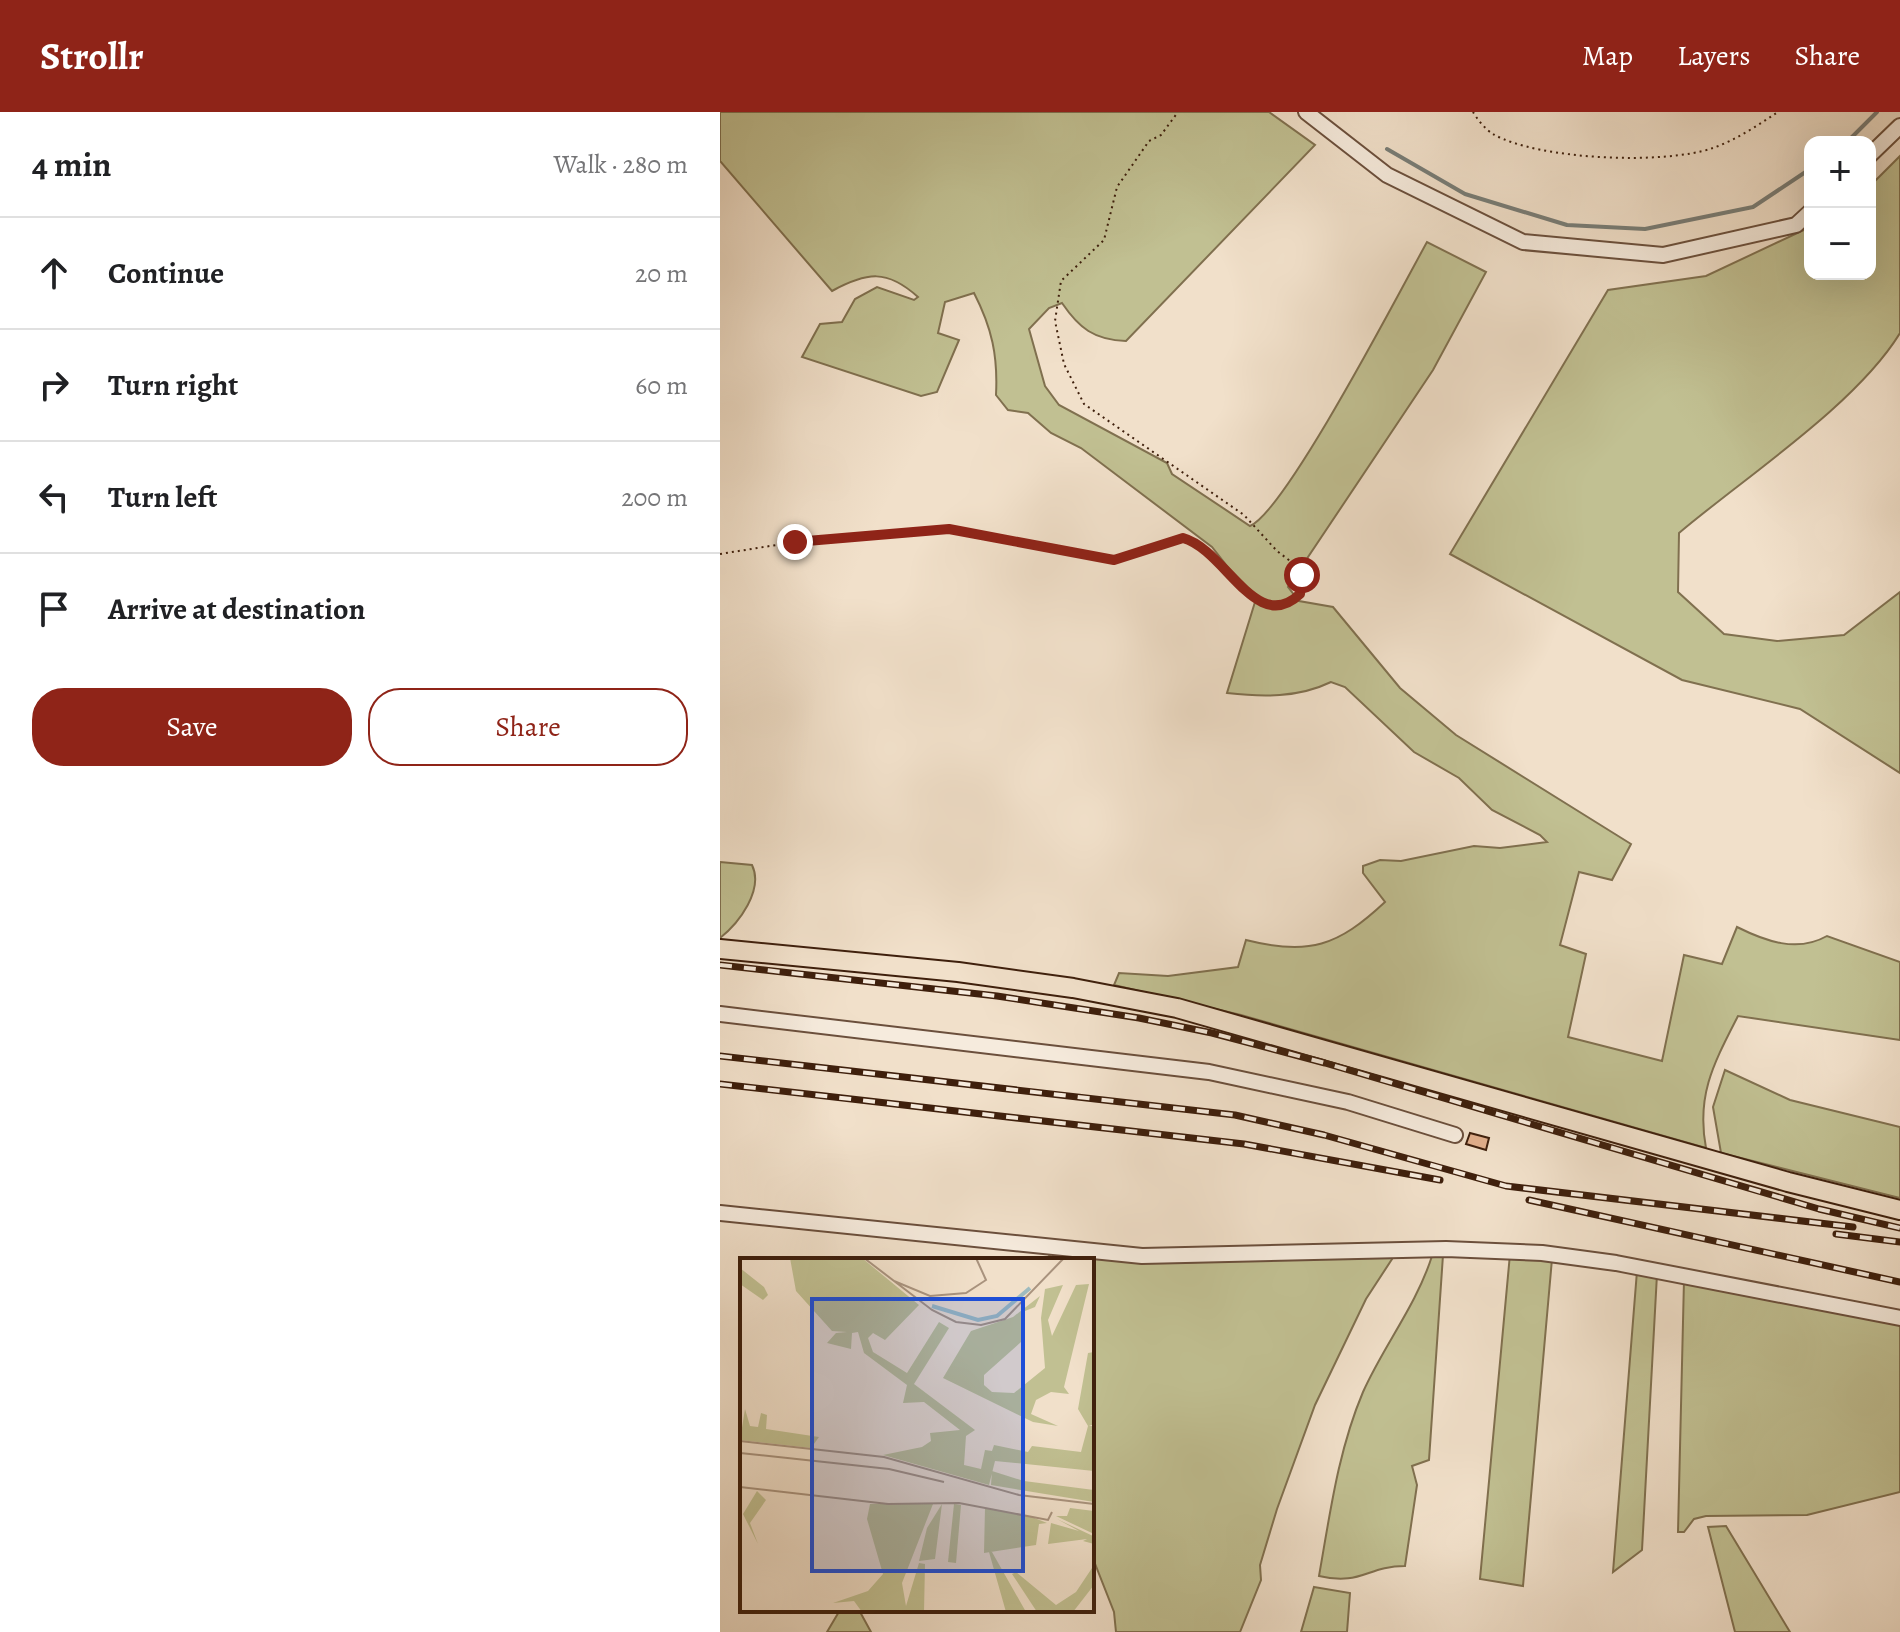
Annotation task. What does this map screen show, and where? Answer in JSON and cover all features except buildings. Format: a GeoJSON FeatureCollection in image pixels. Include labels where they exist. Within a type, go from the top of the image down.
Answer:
{"type":"FeatureCollection","features":[{"type":"Feature","properties":{"kind":"main road"},"geometry":{"type":"LineString","coordinates":[[720,949],[972,974],[1177,1008],[1788,1182],[1900,1210]]}},
{"type":"Feature","properties":{"kind":"lane"},"geometry":{"type":"LineString","coordinates":[[1306,112],[1387,175],[1523,242],[1663,255],[1796,225],[1804,218]]}},
{"type":"Feature","properties":{"kind":"lane"},"geometry":{"type":"LineString","coordinates":[[1876,149],[1900,126]]}},
{"type":"Feature","properties":{"kind":"lane"},"geometry":{"type":"LineString","coordinates":[[720,1014],[1209,1072],[1348,1102],[1455,1135]]}},
{"type":"Feature","properties":{"kind":"lane"},"geometry":{"type":"LineString","coordinates":[[720,1213],[1142,1256],[1446,1249],[1542,1253],[1616,1263],[1900,1318]]}},
{"type":"Feature","properties":{"kind":"path"},"geometry":{"type":"LineString","coordinates":[[720,554],[795,542],[949,529],[1114,560],[1183,538],[1216,556],[1246,595],[1280,606],[1289,604],[1300,594],[1302,575],[1244,515],[1084,404],[1064,364],[1055,321],[1061,281],[1104,240],[1112,195],[1149,141],[1161,135],[1178,112]]}},
{"type":"Feature","properties":{"kind":"path"},"geometry":{"type":"LineString","coordinates":[[1473,112],[1493,134],[1535,147],[1596,158],[1651,157],[1712,149],[1778,112]]}},
{"type":"Feature","properties":{"kind":"shaded area"},"geometry":{"type":"Polygon","coordinates":[[[720,112],[1269,112],[1315,145],[1126,341],[1105,338],[1088,331],[1062,303],[1049,308],[1029,329],[1045,386],[1059,405],[1167,463],[1172,474],[1250,526],[1267,511],[1315,442],[1427,242],[1486,272],[1433,370],[1288,587],[1299,601],[1333,607],[1400,688],[1456,735],[1631,844],[1612,880],[1579,872],[1560,945],[1586,954],[1568,1037],[1662,1061],[1684,955],[1722,964],[1737,927],[1781,943],[1804,944],[1827,936],[1900,962],[1900,1040],[1738,1016],[1715,1064],[1705,1095],[1706,1148],[1241,1015],[1114,985],[1119,973],[1168,976],[1238,967],[1246,940],[1305,947],[1337,938],[1385,902],[1363,873],[1363,866],[1380,860],[1401,861],[1474,846],[1500,848],[1547,842],[1540,835],[1492,810],[1459,778],[1414,752],[1345,687],[1331,682],[1306,691],[1280,695],[1227,693],[1255,602],[1212,547],[1081,448],[1051,433],[1028,413],[1008,410],[996,395],[992,342],[974,293],[945,302],[938,333],[959,340],[937,392],[921,396],[802,357],[820,324],[842,322],[855,299],[877,287],[914,300],[918,297],[896,282],[876,276],[856,280],[832,291],[720,161],[720,112]]]}},
{"type":"Feature","properties":{"kind":"shaded area"},"geometry":{"type":"Polygon","coordinates":[[[1900,156],[1900,333],[1881,360],[1828,413],[1679,533],[1678,592],[1724,634],[1777,641],[1844,635],[1900,592],[1900,773],[1800,709],[1682,680],[1450,554],[1608,290],[1706,276],[1804,230],[1804,280],[1876,280],[1876,180],[1900,156]]]}},
{"type":"Feature","properties":{"kind":"shaded area"},"geometry":{"type":"Polygon","coordinates":[[[720,862],[752,865],[755,885],[742,915],[720,938],[720,862]]]}},
{"type":"Feature","properties":{"kind":"shaded area"},"geometry":{"type":"Polygon","coordinates":[[[1725,1070],[1790,1100],[1900,1127],[1900,1198],[1721,1153],[1713,1107],[1725,1070]]]}},
{"type":"Feature","properties":{"kind":"shaded area"},"geometry":{"type":"Polygon","coordinates":[[[1053,1252],[1169,1263],[1394,1256],[1366,1299],[1315,1405],[1277,1509],[1260,1565],[1261,1580],[1240,1632],[1116,1632],[1114,1612],[1094,1561],[1094,1258],[1047,1258],[1053,1252]]]}},
{"type":"Feature","properties":{"kind":"shaded area"},"geometry":{"type":"Polygon","coordinates":[[[1510,1254],[1552,1259],[1523,1586],[1480,1579],[1510,1254]]]}},
{"type":"Feature","properties":{"kind":"shaded area"},"geometry":{"type":"Polygon","coordinates":[[[1443,1255],[1429,1460],[1412,1466],[1417,1485],[1405,1566],[1345,1579],[1319,1576],[1336,1483],[1354,1414],[1371,1375],[1417,1292],[1432,1256],[1443,1255]]]}},
{"type":"Feature","properties":{"kind":"shaded area"},"geometry":{"type":"Polygon","coordinates":[[[1637,1271],[1657,1274],[1642,1550],[1613,1572],[1637,1271]]]}},
{"type":"Feature","properties":{"kind":"shaded area"},"geometry":{"type":"Polygon","coordinates":[[[1684,1280],[1900,1321],[1900,1492],[1807,1515],[1706,1516],[1694,1519],[1684,1532],[1678,1532],[1684,1280]]]}},
{"type":"Feature","properties":{"kind":"shaded area"},"geometry":{"type":"Polygon","coordinates":[[[1726,1526],[1790,1632],[1735,1632],[1708,1527],[1726,1526]]]}},
{"type":"Feature","properties":{"kind":"shaded area"},"geometry":{"type":"Polygon","coordinates":[[[1314,1587],[1350,1593],[1347,1632],[1301,1632],[1314,1587]]]}},
{"type":"Feature","properties":{"kind":"shaded area"},"geometry":{"type":"Polygon","coordinates":[[[839,1612],[860,1612],[871,1632],[827,1632],[839,1612]]]}},
{"type":"Feature","properties":{"kind":"waterway"},"geometry":{"type":"LineString","coordinates":[[1853,136],[1877,112]]}},
{"type":"Feature","properties":{"kind":"waterway"},"geometry":{"type":"LineString","coordinates":[[1387,149],[1465,194],[1567,225],[1645,229],[1753,207],[1804,173]]}},
{"type":"Feature","properties":{"kind":"railway"},"geometry":{"type":"LineString","coordinates":[[720,965],[997,996],[1139,1018],[1212,1033],[1325,1063],[1819,1209],[1900,1228]]}},
{"type":"Feature","properties":{"kind":"railway"},"geometry":{"type":"LineString","coordinates":[[720,1056],[1235,1115],[1324,1135],[1506,1186],[1853,1227]]}},
{"type":"Feature","properties":{"kind":"railway"},"geometry":{"type":"LineString","coordinates":[[720,1084],[1244,1144],[1440,1180]]}},
{"type":"Feature","properties":{"kind":"railway"},"geometry":{"type":"LineString","coordinates":[[1529,1200],[1900,1282]]}},
{"type":"Feature","properties":{"kind":"railway"},"geometry":{"type":"LineString","coordinates":[[1836,1234],[1900,1242]]}},
{"type":"Feature","properties":{"kind":"route"},"geometry":{"type":"LineString","coordinates":[[795,542],[949,529],[1114,560],[1183,538],[1194,541],[1216,556],[1246,595],[1280,606],[1289,604],[1300,594],[1302,575]]}}]}
